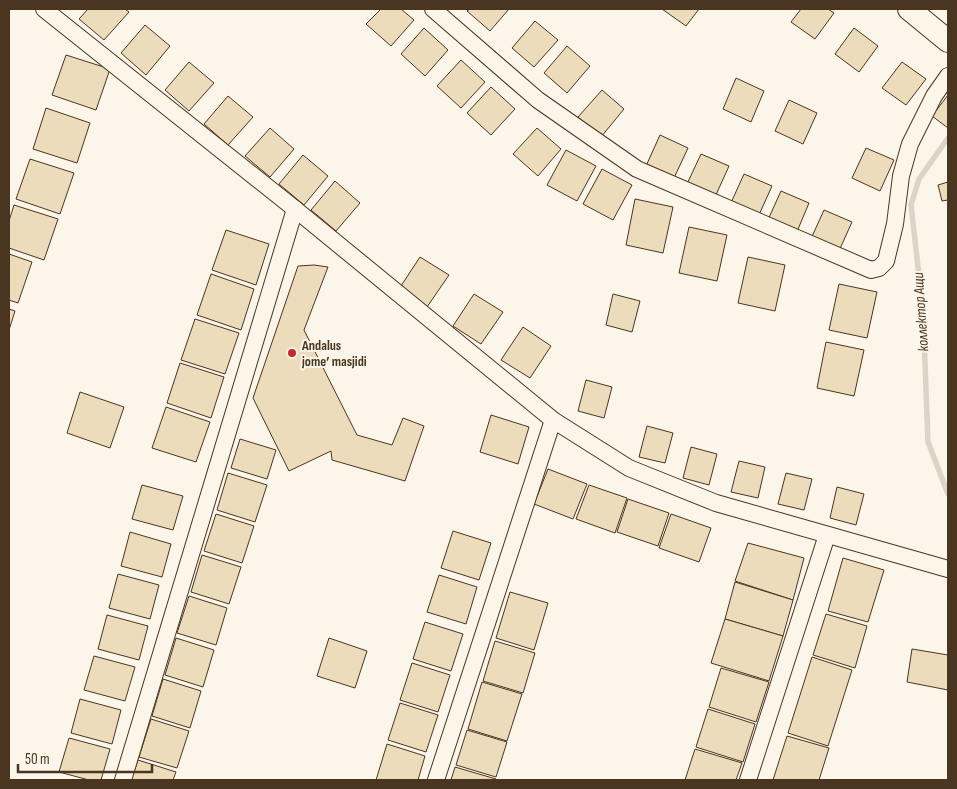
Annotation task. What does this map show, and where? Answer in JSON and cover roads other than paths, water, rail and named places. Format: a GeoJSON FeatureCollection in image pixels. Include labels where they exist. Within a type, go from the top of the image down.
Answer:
{"type":"FeatureCollection","features":[{"type":"Feature","properties":{"kind":"main road"},"geometry":{"type":"LineString","coordinates":[[908,9],[948,41]]}},
{"type":"Feature","properties":{"kind":"street"},"geometry":{"type":"LineString","coordinates":[[44,9],[295,209],[553,420],[629,468],[716,503],[948,570]]}},
{"type":"Feature","properties":{"kind":"street"},"geometry":{"type":"LineString","coordinates":[[433,9],[538,100],[637,169],[871,270],[879,268],[886,261],[895,224],[901,176],[910,144],[934,96],[948,76]]}},
{"type":"Feature","properties":{"kind":"street"},"geometry":{"type":"LineString","coordinates":[[123,780],[295,209]]}},
{"type":"Feature","properties":{"kind":"street"},"geometry":{"type":"LineString","coordinates":[[436,780],[553,420]]}},
{"type":"Feature","properties":{"kind":"street"},"geometry":{"type":"LineString","coordinates":[[748,780],[827,535]]}},
{"type":"Feature","properties":{"kind":"waterway","name":"коллектор Ащи"},"geometry":{"type":"LineString","coordinates":[[948,138],[919,179],[911,205],[923,311],[928,442],[948,494]]}},
{"type":"Feature","properties":{"kind":"place","name":"Andalus jome’ masjidi"},"geometry":{"type":"Point","coordinates":[292,353]}}]}
